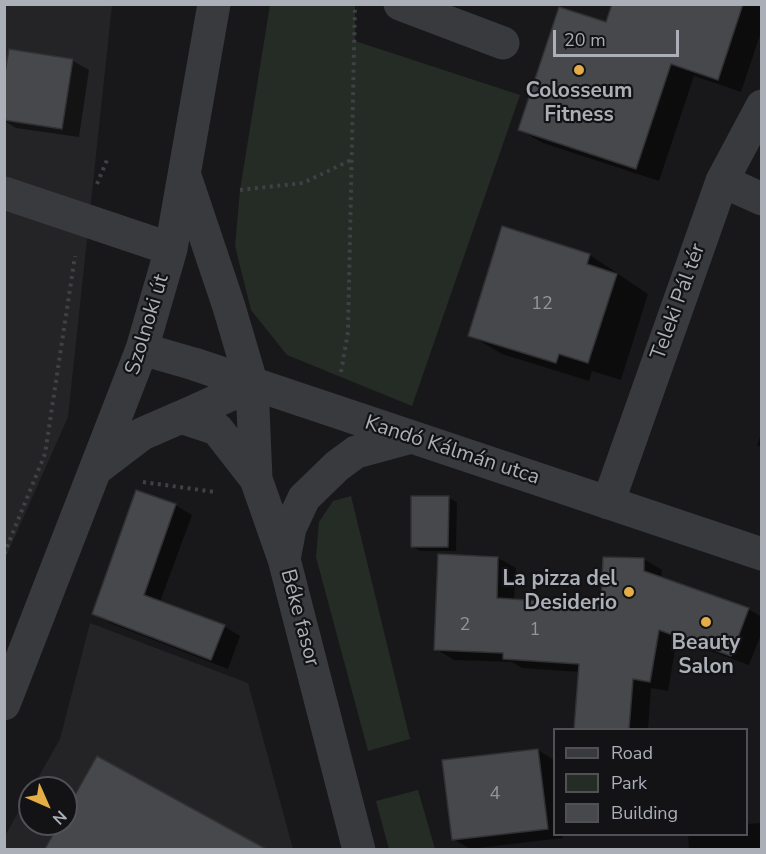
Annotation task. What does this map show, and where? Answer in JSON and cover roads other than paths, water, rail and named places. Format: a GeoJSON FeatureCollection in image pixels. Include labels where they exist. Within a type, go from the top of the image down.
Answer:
{"type":"FeatureCollection","features":[{"type":"Feature","properties":{"kind":"street","name":"Szolnoki út"},"geometry":{"type":"LineString","coordinates":[[4,704],[142,349],[171,249],[186,177],[214,4]]}},
{"type":"Feature","properties":{"kind":"street"},"geometry":{"type":"LineString","coordinates":[[400,4],[503,43]]}},
{"type":"Feature","properties":{"kind":"street","name":"Teleki Pál tér"},"geometry":{"type":"LineString","coordinates":[[608,502],[722,181],[762,106]]}},
{"type":"Feature","properties":{"kind":"street","name":"Szolnoki út"},"geometry":{"type":"LineString","coordinates":[[186,177],[252,385]]}},
{"type":"Feature","properties":{"kind":"street"},"geometry":{"type":"LineString","coordinates":[[722,181],[762,199]]}},
{"type":"Feature","properties":{"kind":"street"},"geometry":{"type":"LineString","coordinates":[[4,193],[171,249]]}},
{"type":"Feature","properties":{"kind":"street","name":"Kandó Kálmán utca"},"geometry":{"type":"LineString","coordinates":[[142,349],[762,554]]}},
{"type":"Feature","properties":{"kind":"street"},"geometry":{"type":"LineString","coordinates":[[96,470],[142,434],[252,385]]}},
{"type":"Feature","properties":{"kind":"street","name":"Béke fasor"},"geometry":{"type":"LineString","coordinates":[[252,385],[256,479],[284,559],[359,849]]}},
{"type":"Feature","properties":{"kind":"street"},"geometry":{"type":"LineString","coordinates":[[181,417],[217,429],[256,479]]}},
{"type":"Feature","properties":{"kind":"street"},"geometry":{"type":"LineString","coordinates":[[284,559],[290,528],[304,498],[337,466],[356,452],[411,437]]}},
{"type":"Feature","properties":{"kind":"place","name":"Colosseum Fitness"},"geometry":{"type":"Point","coordinates":[579,70]}},
{"type":"Feature","properties":{"kind":"place","name":"La pizza del Desiderio"},"geometry":{"type":"Point","coordinates":[629,592]}},
{"type":"Feature","properties":{"kind":"place","name":"Beauty Salon"},"geometry":{"type":"Point","coordinates":[706,622]}}]}
